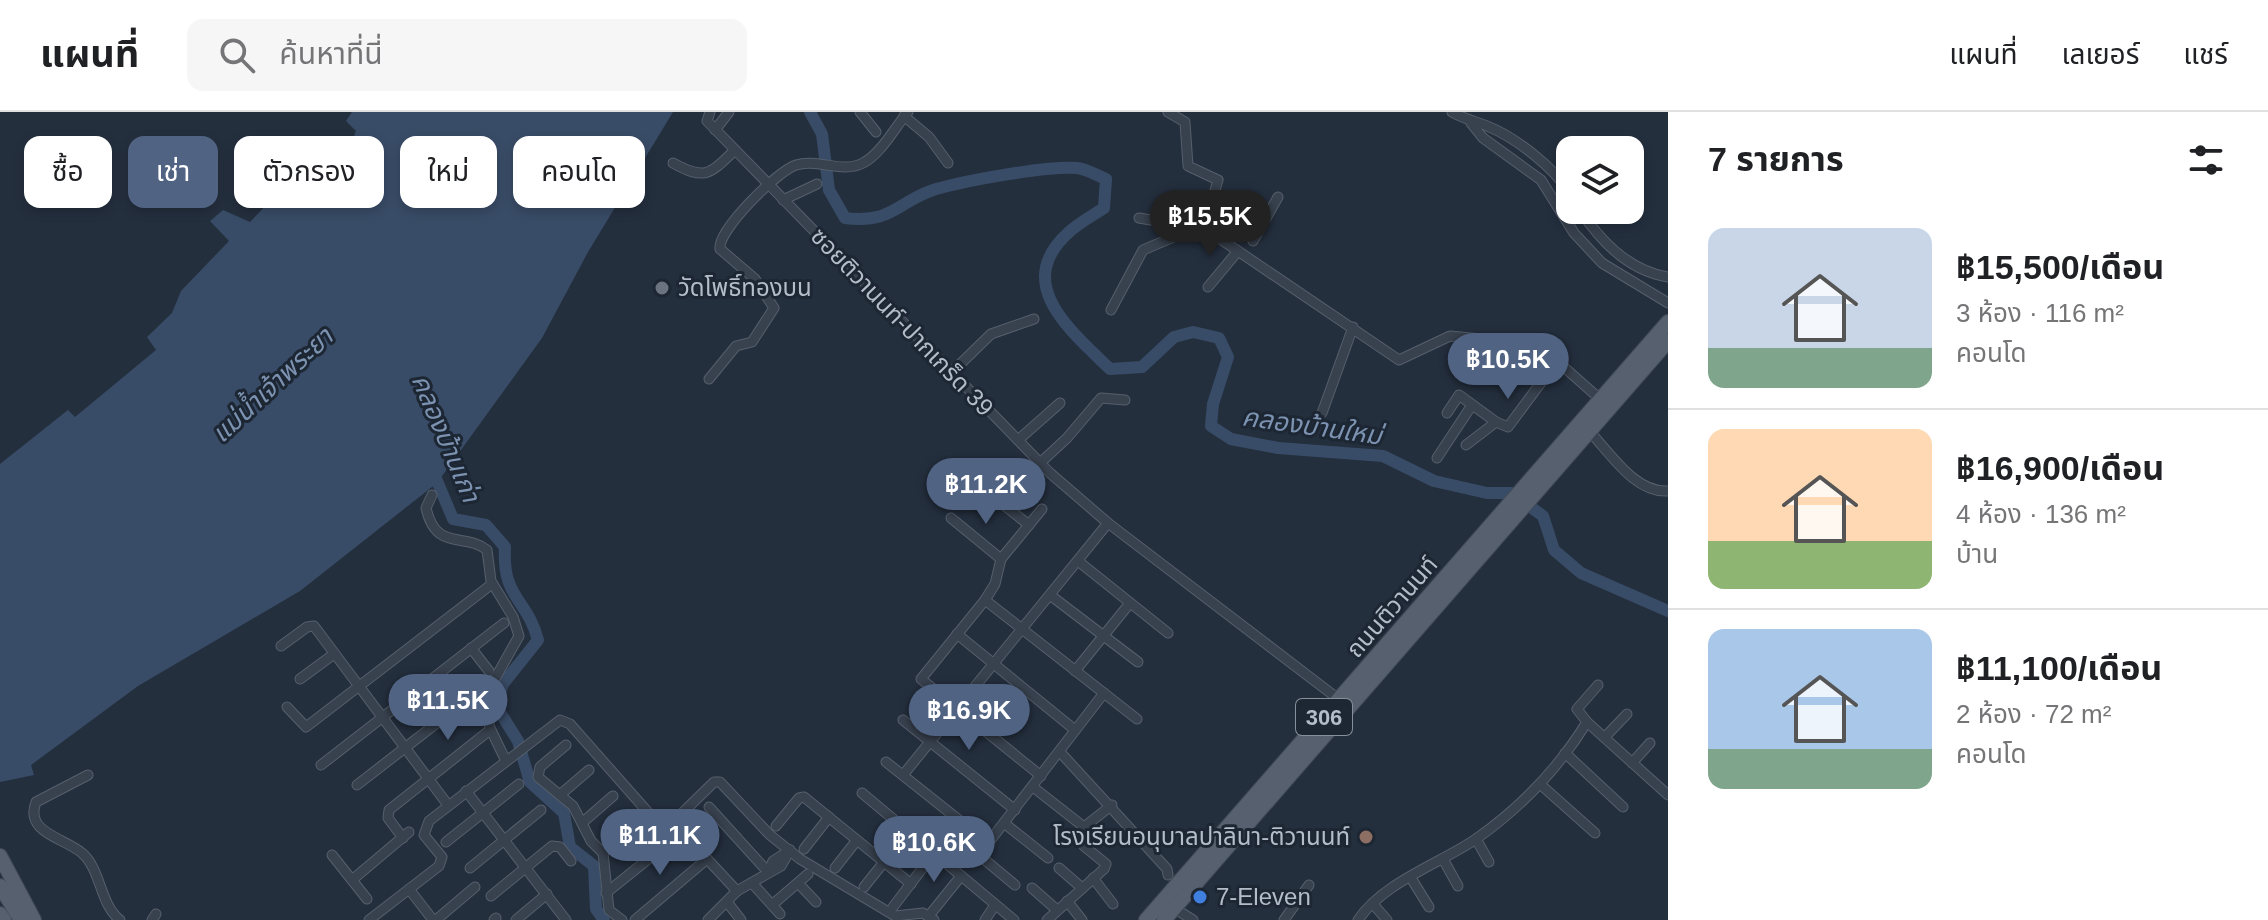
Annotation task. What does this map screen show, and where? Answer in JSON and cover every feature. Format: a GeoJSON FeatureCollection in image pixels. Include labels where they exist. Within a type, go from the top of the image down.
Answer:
{"type":"FeatureCollection","features":[{"type":"Feature","properties":{"kind":"main road","name":"ถนนติวานนท์"},"geometry":{"type":"LineString","coordinates":[[1164,920],[1344,704],[1533,487],[1600,399],[1668,322]]}},
{"type":"Feature","properties":{"kind":"main road","name":"ถนนติวานนท์"},"geometry":{"type":"LineString","coordinates":[[1533,487],[1590,432],[1668,341]]}},
{"type":"Feature","properties":{"kind":"main road","name":"ถนนติวานนท์"},"geometry":{"type":"LineString","coordinates":[[1146,920],[1173,880],[1344,704]]}},
{"type":"Feature","properties":{"kind":"main road"},"geometry":{"type":"LineString","coordinates":[[0,856],[24,920]]}},
{"type":"Feature","properties":{"kind":"main road"},"geometry":{"type":"LineString","coordinates":[[0,886],[24,920]]}},
{"type":"Feature","properties":{"kind":"main road"},"geometry":{"type":"LineString","coordinates":[[0,914],[4,920]]}},
{"type":"Feature","properties":{"kind":"street","name":"ซอยติวานนท์-ปากเกร็ด 39"},"geometry":{"type":"LineString","coordinates":[[710,112],[706,119],[715,130],[1040,463],[1108,523],[1344,704]]}},
{"type":"Feature","properties":{"kind":"street"},"geometry":{"type":"LineString","coordinates":[[715,130],[729,112]]}},
{"type":"Feature","properties":{"kind":"street"},"geometry":{"type":"LineString","coordinates":[[860,112],[880,136]]}},
{"type":"Feature","properties":{"kind":"street"},"geometry":{"type":"LineString","coordinates":[[1111,310],[1143,250],[1201,227],[1218,180],[1188,166],[1185,122],[1168,112]]}},
{"type":"Feature","properties":{"kind":"street"},"geometry":{"type":"LineString","coordinates":[[1452,112],[1471,123],[1488,126],[1542,162],[1556,178]]}},
{"type":"Feature","properties":{"kind":"street"},"geometry":{"type":"LineString","coordinates":[[709,379],[736,346],[752,342],[774,310],[755,279],[720,249],[719,243],[767,184],[797,164],[838,167],[864,163],[880,136],[906,114],[946,160]]}},
{"type":"Feature","properties":{"kind":"street"},"geometry":{"type":"LineString","coordinates":[[1471,123],[1483,138],[1541,180],[1585,246],[1602,263],[1668,303]]}},
{"type":"Feature","properties":{"kind":"street"},"geometry":{"type":"LineString","coordinates":[[673,163],[691,173],[703,175],[715,169],[735,150]]}},
{"type":"Feature","properties":{"kind":"street"},"geometry":{"type":"LineString","coordinates":[[783,200],[817,184]]}},
{"type":"Feature","properties":{"kind":"street"},"geometry":{"type":"LineString","coordinates":[[1253,241],[1278,197]]}},
{"type":"Feature","properties":{"kind":"street"},"geometry":{"type":"LineString","coordinates":[[1139,218],[1201,227],[1399,360],[1457,335],[1492,340],[1557,361],[1600,399]]}},
{"type":"Feature","properties":{"kind":"street"},"geometry":{"type":"LineString","coordinates":[[1590,224],[1636,268],[1668,277]]}},
{"type":"Feature","properties":{"kind":"street"},"geometry":{"type":"LineString","coordinates":[[1208,287],[1242,252]]}},
{"type":"Feature","properties":{"kind":"street"},"geometry":{"type":"LineString","coordinates":[[1628,279],[1636,268]]}},
{"type":"Feature","properties":{"kind":"street"},"geometry":{"type":"LineString","coordinates":[[951,373],[991,334],[1034,319]]}},
{"type":"Feature","properties":{"kind":"street"},"geometry":{"type":"LineString","coordinates":[[1322,413],[1353,327]]}},
{"type":"Feature","properties":{"kind":"street"},"geometry":{"type":"LineString","coordinates":[[1447,413],[1457,396],[1508,427],[1557,361]]}},
{"type":"Feature","properties":{"kind":"street"},"geometry":{"type":"LineString","coordinates":[[1040,463],[1067,438],[1094,403],[1108,396],[1125,400]]}},
{"type":"Feature","properties":{"kind":"street"},"geometry":{"type":"LineString","coordinates":[[1018,440],[1060,403]]}},
{"type":"Feature","properties":{"kind":"street"},"geometry":{"type":"LineString","coordinates":[[1437,458],[1472,405]]}},
{"type":"Feature","properties":{"kind":"street"},"geometry":{"type":"LineString","coordinates":[[1466,445],[1496,422]]}},
{"type":"Feature","properties":{"kind":"street"},"geometry":{"type":"LineString","coordinates":[[1590,432],[1642,487],[1668,491]]}},
{"type":"Feature","properties":{"kind":"street"},"geometry":{"type":"LineString","coordinates":[[985,490],[1029,525]]}},
{"type":"Feature","properties":{"kind":"street"},"geometry":{"type":"LineString","coordinates":[[432,495],[426,508],[440,535],[454,542],[480,544],[487,550],[492,584],[513,617],[519,636],[483,700],[490,730],[507,760]]}},
{"type":"Feature","properties":{"kind":"street"},"geometry":{"type":"LineString","coordinates":[[1041,776],[921,679],[985,600],[995,584],[1001,559],[1042,509]]}},
{"type":"Feature","properties":{"kind":"street"},"geometry":{"type":"LineString","coordinates":[[951,518],[1001,559]]}},
{"type":"Feature","properties":{"kind":"street"},"geometry":{"type":"LineString","coordinates":[[903,775],[1108,523]]}},
{"type":"Feature","properties":{"kind":"street"},"geometry":{"type":"LineString","coordinates":[[1078,561],[1168,633]]}},
{"type":"Feature","properties":{"kind":"street"},"geometry":{"type":"LineString","coordinates":[[287,707],[306,727],[492,584]]}},
{"type":"Feature","properties":{"kind":"street"},"geometry":{"type":"LineString","coordinates":[[1050,595],[1138,662]]}},
{"type":"Feature","properties":{"kind":"street"},"geometry":{"type":"LineString","coordinates":[[985,600],[1137,719]]}},
{"type":"Feature","properties":{"kind":"street"},"geometry":{"type":"LineString","coordinates":[[1075,671],[1130,603]]}},
{"type":"Feature","properties":{"kind":"street"},"geometry":{"type":"LineString","coordinates":[[321,765],[504,623]]}},
{"type":"Feature","properties":{"kind":"street"},"geometry":{"type":"LineString","coordinates":[[281,646],[310,625],[405,748],[446,807]]}},
{"type":"Feature","properties":{"kind":"street"},"geometry":{"type":"LineString","coordinates":[[957,634],[1075,730]]}},
{"type":"Feature","properties":{"kind":"street"},"geometry":{"type":"LineString","coordinates":[[471,648],[489,671]]}},
{"type":"Feature","properties":{"kind":"street"},"geometry":{"type":"LineString","coordinates":[[300,679],[334,654]]}},
{"type":"Feature","properties":{"kind":"street"},"geometry":{"type":"LineString","coordinates":[[1598,685],[1577,709],[1587,722],[1668,795]]}},
{"type":"Feature","properties":{"kind":"street"},"geometry":{"type":"LineString","coordinates":[[357,785],[477,692]]}},
{"type":"Feature","properties":{"kind":"street"},"geometry":{"type":"LineString","coordinates":[[1015,885],[979,857],[1104,693]]}},
{"type":"Feature","properties":{"kind":"street"},"geometry":{"type":"LineString","coordinates":[[1605,737],[1627,714]]}},
{"type":"Feature","properties":{"kind":"street"},"geometry":{"type":"LineString","coordinates":[[369,920],[433,873],[442,861],[424,835],[424,828],[466,791],[560,720],[566,721],[661,827],[669,826],[714,782],[720,782],[790,850],[895,916],[923,913],[933,916],[961,876]]}},
{"type":"Feature","properties":{"kind":"street"},"geometry":{"type":"LineString","coordinates":[[903,720],[1015,810]]}},
{"type":"Feature","properties":{"kind":"street"},"geometry":{"type":"LineString","coordinates":[[1358,920],[1373,904],[1476,839],[1541,785],[1587,722]]}},
{"type":"Feature","properties":{"kind":"street"},"geometry":{"type":"LineString","coordinates":[[352,880],[406,835],[387,814],[426,779],[490,730]]}},
{"type":"Feature","properties":{"kind":"street"},"geometry":{"type":"LineString","coordinates":[[1632,763],[1650,743]]}},
{"type":"Feature","properties":{"kind":"street"},"geometry":{"type":"LineString","coordinates":[[566,745],[538,770],[538,777],[561,794],[583,822],[582,827],[591,841],[603,853],[609,910],[622,920]]}},
{"type":"Feature","properties":{"kind":"street"},"geometry":{"type":"LineString","coordinates":[[1060,752],[1112,805],[1173,880]]}},
{"type":"Feature","properties":{"kind":"street"},"geometry":{"type":"LineString","coordinates":[[1565,753],[1623,807]]}},
{"type":"Feature","properties":{"kind":"street"},"geometry":{"type":"LineString","coordinates":[[886,762],[988,843]]}},
{"type":"Feature","properties":{"kind":"street"},"geometry":{"type":"LineString","coordinates":[[561,794],[589,770]]}},
{"type":"Feature","properties":{"kind":"street"},"geometry":{"type":"LineString","coordinates":[[88,775],[36,802],[33,817],[39,827],[86,857],[112,912],[120,920]]}},
{"type":"Feature","properties":{"kind":"street"},"geometry":{"type":"LineString","coordinates":[[446,842],[519,784]]}},
{"type":"Feature","properties":{"kind":"street"},"geometry":{"type":"LineString","coordinates":[[1541,785],[1595,833]]}},
{"type":"Feature","properties":{"kind":"street"},"geometry":{"type":"LineString","coordinates":[[1033,787],[1084,827],[1112,805]]}},
{"type":"Feature","properties":{"kind":"street"},"geometry":{"type":"LineString","coordinates":[[466,791],[566,920]]}},
{"type":"Feature","properties":{"kind":"street"},"geometry":{"type":"LineString","coordinates":[[862,793],[1014,920]]}},
{"type":"Feature","properties":{"kind":"street"},"geometry":{"type":"LineString","coordinates":[[583,822],[613,796]]}},
{"type":"Feature","properties":{"kind":"street"},"geometry":{"type":"LineString","coordinates":[[776,826],[799,798],[807,799],[911,884]]}},
{"type":"Feature","properties":{"kind":"street"},"geometry":{"type":"LineString","coordinates":[[709,807],[768,872]]}},
{"type":"Feature","properties":{"kind":"street"},"geometry":{"type":"LineString","coordinates":[[470,868],[541,810]]}},
{"type":"Feature","properties":{"kind":"street"},"geometry":{"type":"LineString","coordinates":[[804,849],[829,817]]}},
{"type":"Feature","properties":{"kind":"street"},"geometry":{"type":"LineString","coordinates":[[603,853],[636,822]]}},
{"type":"Feature","properties":{"kind":"street"},"geometry":{"type":"LineString","coordinates":[[1004,823],[1048,858]]}},
{"type":"Feature","properties":{"kind":"street"},"geometry":{"type":"LineString","coordinates":[[606,893],[677,834],[685,834],[737,891]]}},
{"type":"Feature","properties":{"kind":"street"},"geometry":{"type":"LineString","coordinates":[[1476,839],[1489,862]]}},
{"type":"Feature","properties":{"kind":"street"},"geometry":{"type":"LineString","coordinates":[[835,868],[857,840]]}},
{"type":"Feature","properties":{"kind":"street"},"geometry":{"type":"LineString","coordinates":[[491,896],[556,845],[571,861]]}},
{"type":"Feature","properties":{"kind":"street"},"geometry":{"type":"LineString","coordinates":[[1047,920],[1106,864],[1084,846]]}},
{"type":"Feature","properties":{"kind":"street"},"geometry":{"type":"LineString","coordinates":[[708,920],[737,891],[768,872],[773,861],[790,850]]}},
{"type":"Feature","properties":{"kind":"street"},"geometry":{"type":"LineString","coordinates":[[893,907],[934,853]]}},
{"type":"Feature","properties":{"kind":"street"},"geometry":{"type":"LineString","coordinates":[[332,855],[367,899]]}},
{"type":"Feature","properties":{"kind":"street"},"geometry":{"type":"LineString","coordinates":[[635,920],[707,859]]}},
{"type":"Feature","properties":{"kind":"street"},"geometry":{"type":"LineString","coordinates":[[1443,859],[1458,886]]}},
{"type":"Feature","properties":{"kind":"street"},"geometry":{"type":"LineString","coordinates":[[864,887],[884,862]]}},
{"type":"Feature","properties":{"kind":"street"},"geometry":{"type":"LineString","coordinates":[[1059,868],[1082,888]]}},
{"type":"Feature","properties":{"kind":"street"},"geometry":{"type":"LineString","coordinates":[[772,905],[808,874]]}},
{"type":"Feature","properties":{"kind":"street"},"geometry":{"type":"LineString","coordinates":[[1093,878],[1113,904]]}},
{"type":"Feature","properties":{"kind":"street"},"geometry":{"type":"LineString","coordinates":[[1411,878],[1429,907]]}},
{"type":"Feature","properties":{"kind":"street"},"geometry":{"type":"LineString","coordinates":[[752,883],[780,914]]}},
{"type":"Feature","properties":{"kind":"street"},"geometry":{"type":"LineString","coordinates":[[798,883],[816,902]]}},
{"type":"Feature","properties":{"kind":"street"},"geometry":{"type":"LineString","coordinates":[[1284,920],[1309,885]]}},
{"type":"Feature","properties":{"kind":"street"},"geometry":{"type":"LineString","coordinates":[[409,889],[431,919],[475,887]]}},
{"type":"Feature","properties":{"kind":"street"},"geometry":{"type":"LineString","coordinates":[[1032,888],[1057,910]]}},
{"type":"Feature","properties":{"kind":"street"},"geometry":{"type":"LineString","coordinates":[[516,920],[547,894]]}},
{"type":"Feature","properties":{"kind":"street"},"geometry":{"type":"LineString","coordinates":[[1067,901],[1082,920]]}},
{"type":"Feature","properties":{"kind":"street"},"geometry":{"type":"LineString","coordinates":[[727,902],[741,920]]}},
{"type":"Feature","properties":{"kind":"street"},"geometry":{"type":"LineString","coordinates":[[1373,904],[1387,920]]}},
{"type":"Feature","properties":{"kind":"street"},"geometry":{"type":"LineString","coordinates":[[985,920],[995,905]]}},
{"type":"Feature","properties":{"kind":"street"},"geometry":{"type":"LineString","coordinates":[[1174,908],[1193,920]]}},
{"type":"Feature","properties":{"kind":"water","name":"แม่น้ำเจ้าพระยา"},"geometry":{"type":"Polygon","coordinates":[[[352,112],[673,112],[645,158],[645,136],[513,136],[513,208],[615,208],[542,338],[437,483],[300,591],[138,686],[31,765],[34,775],[0,782],[0,464],[68,410],[75,417],[156,350],[147,337],[172,313],[181,291],[229,241],[210,221],[223,210],[250,222],[263,208],[384,208],[384,136],[354,136],[356,131],[346,121],[352,112]]]}},
{"type":"Feature","properties":{"kind":"waterway","name":"คลองบ้านใหม่"},"geometry":{"type":"LineString","coordinates":[[810,112],[822,134],[829,190],[845,218],[874,218],[936,189],[1007,174],[1077,168],[1106,179],[1104,208],[1068,233],[1052,252],[1045,270],[1046,288],[1053,306],[1079,339],[1110,369],[1142,367],[1174,337],[1193,332],[1219,338],[1228,357],[1213,404],[1211,426],[1231,439],[1278,448],[1383,456],[1434,481],[1487,493],[1511,493],[1543,516],[1554,550],[1581,573],[1668,611]]}},
{"type":"Feature","properties":{"kind":"waterway","name":"คลองบ้านเก่า"},"geometry":{"type":"LineString","coordinates":[[432,469],[453,519],[486,525],[505,547],[507,578],[538,640],[503,684],[496,706],[518,741],[530,782],[564,813],[570,847],[594,866],[596,909],[604,920]]}},
{"type":"Feature","properties":{"kind":"place","name":"วัดโพธิ์ทองบน"},"geometry":{"type":"Point","coordinates":[662,288]}},
{"type":"Feature","properties":{"kind":"place","name":"โรงเรียนอนุบาลปาลินา-ติวานนท์"},"geometry":{"type":"Point","coordinates":[1366,837]}},
{"type":"Feature","properties":{"kind":"place","name":"7-Eleven"},"geometry":{"type":"Point","coordinates":[1200,897]}}]}
